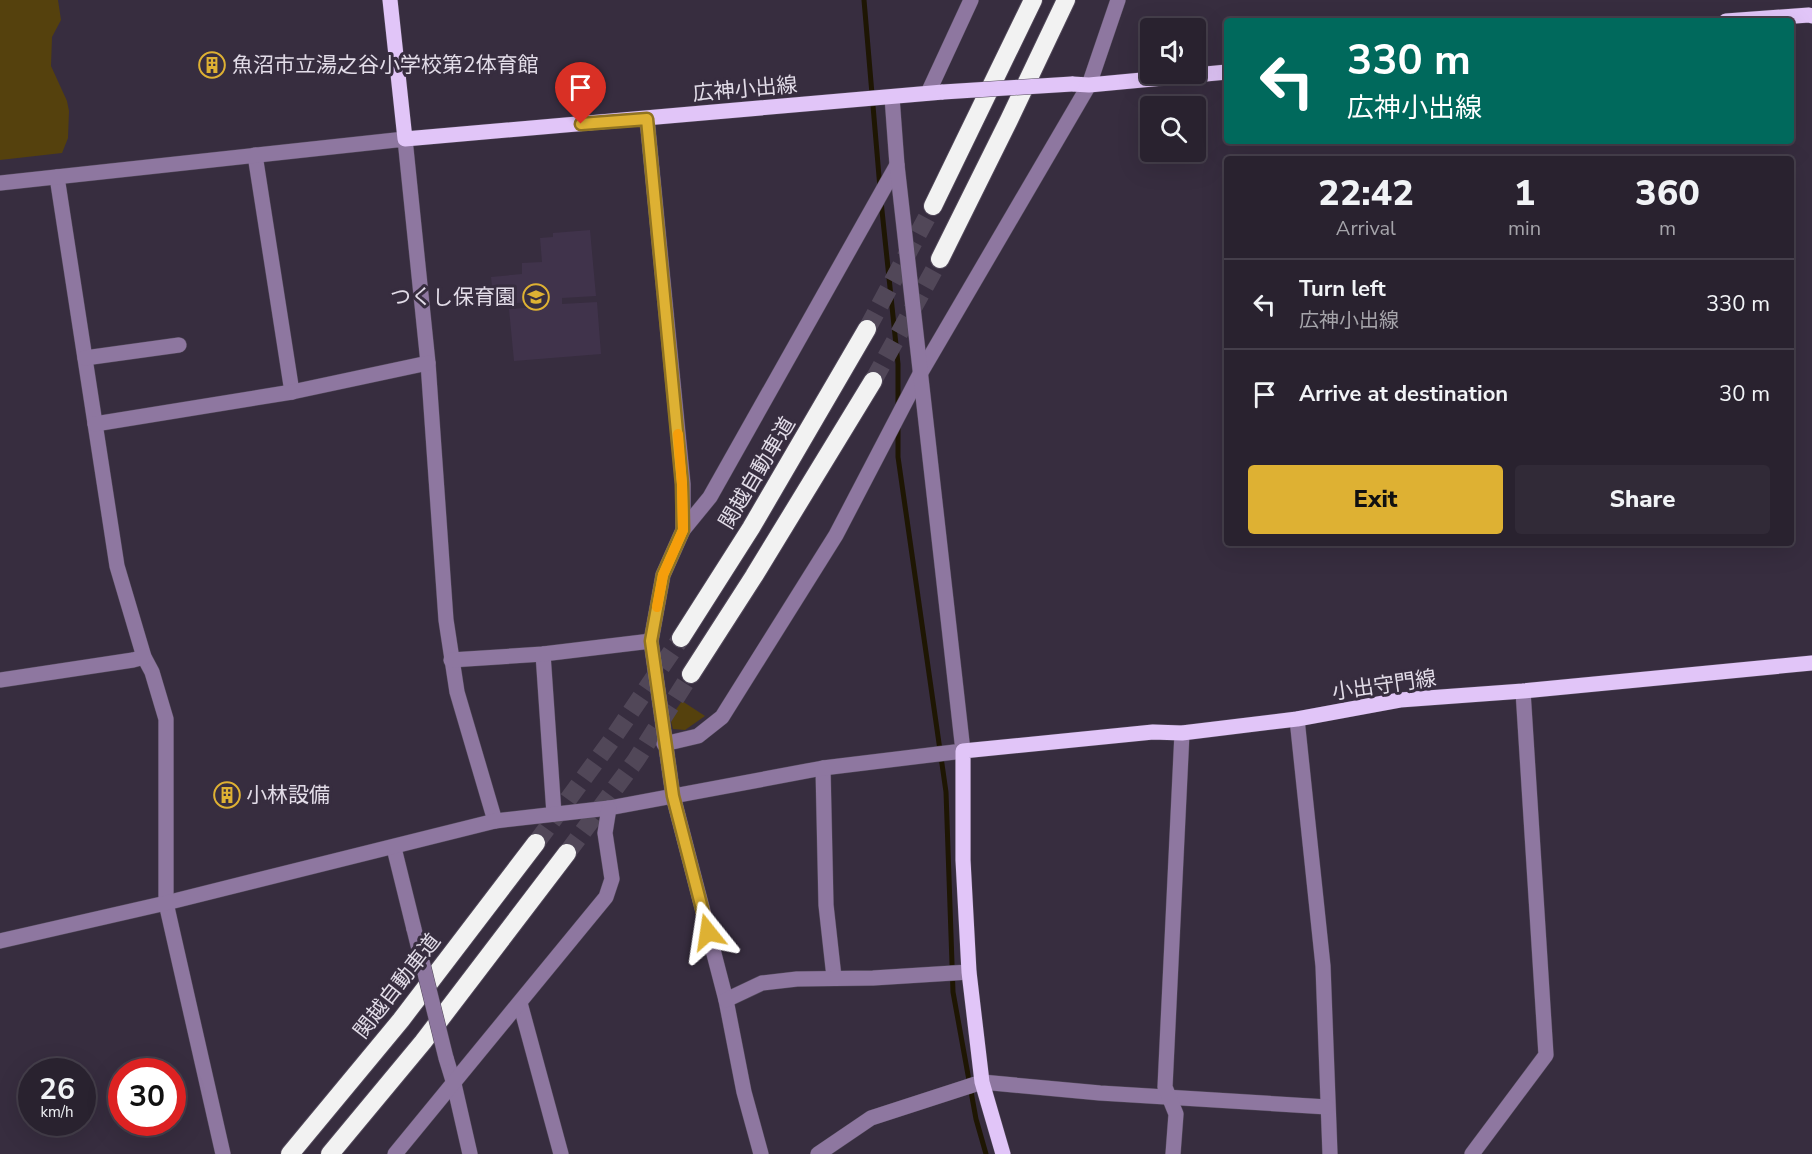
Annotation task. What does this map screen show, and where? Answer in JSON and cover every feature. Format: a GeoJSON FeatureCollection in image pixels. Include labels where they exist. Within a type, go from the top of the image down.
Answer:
{"type":"FeatureCollection","features":[{"type":"Feature","properties":{"kind":"highway"},"geometry":{"type":"LineString","coordinates":[[933,206],[1033,0]]}},
{"type":"Feature","properties":{"kind":"highway"},"geometry":{"type":"LineString","coordinates":[[940,259],[1066,0]]}},
{"type":"Feature","properties":{"kind":"highway","name":"関越自動車道"},"geometry":{"type":"LineString","coordinates":[[681,638],[751,528],[867,329]]}},
{"type":"Feature","properties":{"kind":"highway"},"geometry":{"type":"LineString","coordinates":[[691,674],[754,576],[873,381]]}},
{"type":"Feature","properties":{"kind":"highway","name":"関越自動車道"},"geometry":{"type":"LineString","coordinates":[[291,1154],[400,1020],[536,843]]}},
{"type":"Feature","properties":{"kind":"highway"},"geometry":{"type":"LineString","coordinates":[[330,1154],[423,1042],[567,853]]}},
{"type":"Feature","properties":{"kind":"main road"},"geometry":{"type":"LineString","coordinates":[[390,0],[405,139]]}},
{"type":"Feature","properties":{"kind":"main road"},"geometry":{"type":"LineString","coordinates":[[1768,18],[1812,16]]}},
{"type":"Feature","properties":{"kind":"main road","name":"広神小出線"},"geometry":{"type":"LineString","coordinates":[[405,139],[936,93],[1071,84],[1089,85],[1224,72]]}},
{"type":"Feature","properties":{"kind":"main road","name":"小出守門線"},"geometry":{"type":"LineString","coordinates":[[963,751],[1152,732],[1182,733],[1297,719],[1400,700],[1523,691],[1812,663]]}},
{"type":"Feature","properties":{"kind":"main road"},"geometry":{"type":"LineString","coordinates":[[963,751],[963,860],[969,972],[982,1082],[1003,1154]]}},
{"type":"Feature","properties":{"kind":"street"},"geometry":{"type":"LineString","coordinates":[[936,93],[971,0]]}},
{"type":"Feature","properties":{"kind":"street"},"geometry":{"type":"LineString","coordinates":[[664,744],[698,736],[722,717],[836,535],[920,374],[1089,85],[1118,0]]}},
{"type":"Feature","properties":{"kind":"street"},"geometry":{"type":"LineString","coordinates":[[0,941],[394,848],[495,821],[609,808],[823,768],[963,751],[897,165],[892,98]]}},
{"type":"Feature","properties":{"kind":"street"},"geometry":{"type":"LineString","coordinates":[[647,119],[682,484],[683,530]]}},
{"type":"Feature","properties":{"kind":"street"},"geometry":{"type":"LineString","coordinates":[[0,183],[405,139],[428,363],[446,620],[451,660],[457,692],[495,821]]}},
{"type":"Feature","properties":{"kind":"street"},"geometry":{"type":"LineString","coordinates":[[255,155],[292,392]]}},
{"type":"Feature","properties":{"kind":"street"},"geometry":{"type":"LineString","coordinates":[[761,1154],[744,1092],[726,1000],[673,796],[651,641],[663,575],[683,530],[710,497],[897,165]]}},
{"type":"Feature","properties":{"kind":"street"},"geometry":{"type":"LineString","coordinates":[[57,177],[117,566],[144,657],[152,672],[166,719],[166,903],[223,1154]]}},
{"type":"Feature","properties":{"kind":"street"},"geometry":{"type":"LineString","coordinates":[[85,358],[179,345]]}},
{"type":"Feature","properties":{"kind":"street"},"geometry":{"type":"LineString","coordinates":[[95,424],[292,392],[428,363]]}},
{"type":"Feature","properties":{"kind":"street"},"geometry":{"type":"LineString","coordinates":[[451,660],[543,654],[651,641]]}},
{"type":"Feature","properties":{"kind":"street"},"geometry":{"type":"LineString","coordinates":[[543,654],[554,814]]}},
{"type":"Feature","properties":{"kind":"street"},"geometry":{"type":"LineString","coordinates":[[0,680],[24,678],[144,657]]}},
{"type":"Feature","properties":{"kind":"street"},"geometry":{"type":"LineString","coordinates":[[1472,1154],[1546,1055],[1523,691]]}},
{"type":"Feature","properties":{"kind":"street"},"geometry":{"type":"LineString","coordinates":[[1297,719],[1323,966],[1330,1154]]}},
{"type":"Feature","properties":{"kind":"street"},"geometry":{"type":"LineString","coordinates":[[1173,1154],[1176,1114],[1165,1087],[1182,733]]}},
{"type":"Feature","properties":{"kind":"street"},"geometry":{"type":"LineString","coordinates":[[823,768],[826,905],[834,977]]}},
{"type":"Feature","properties":{"kind":"street"},"geometry":{"type":"LineString","coordinates":[[395,1154],[606,897],[612,879],[605,833],[609,808]]}},
{"type":"Feature","properties":{"kind":"street"},"geometry":{"type":"LineString","coordinates":[[394,848],[470,1154]]}},
{"type":"Feature","properties":{"kind":"street"},"geometry":{"type":"LineString","coordinates":[[726,1000],[762,983],[834,977],[873,978],[969,972]]}},
{"type":"Feature","properties":{"kind":"street"},"geometry":{"type":"LineString","coordinates":[[520,1003],[561,1154]]}},
{"type":"Feature","properties":{"kind":"street"},"geometry":{"type":"LineString","coordinates":[[818,1154],[871,1118],[982,1082],[1327,1107]]}},
{"type":"Feature","properties":{"kind":"shaded area"},"geometry":{"type":"Polygon","coordinates":[[[0,0],[58,0],[61,20],[52,37],[51,66],[67,101],[69,111],[68,138],[62,153],[0,160],[0,0]]]}},
{"type":"Feature","properties":{"kind":"shaded area","name":"つくし保育園"},"geometry":{"type":"Polygon","coordinates":[[[590,230],[596,296],[562,298],[562,304],[597,302],[601,354],[514,361],[509,309],[541,307],[541,301],[494,305],[491,277],[522,274],[522,263],[542,262],[540,238],[553,237],[553,233],[590,230]]]}},
{"type":"Feature","properties":{"kind":"shaded area"},"geometry":{"type":"Polygon","coordinates":[[[682,701],[705,716],[685,730],[673,729],[670,718],[682,701]]]}},
{"type":"Feature","properties":{"kind":"waterway"},"geometry":{"type":"LineString","coordinates":[[864,0],[880,188]]}},
{"type":"Feature","properties":{"kind":"waterway"},"geometry":{"type":"LineString","coordinates":[[881,201],[898,364],[898,406]]}},
{"type":"Feature","properties":{"kind":"waterway"},"geometry":{"type":"LineString","coordinates":[[898,428],[898,457],[946,792],[953,992],[976,1119],[986,1154]]}},
{"type":"Feature","properties":{"kind":"tunnel"},"geometry":{"type":"LineString","coordinates":[[867,329],[933,206]]}},
{"type":"Feature","properties":{"kind":"tunnel"},"geometry":{"type":"LineString","coordinates":[[873,381],[940,259]]}},
{"type":"Feature","properties":{"kind":"tunnel"},"geometry":{"type":"LineString","coordinates":[[536,843],[611,741],[681,638]]}},
{"type":"Feature","properties":{"kind":"tunnel"},"geometry":{"type":"LineString","coordinates":[[567,853],[636,760],[691,674]]}},
{"type":"Feature","properties":{"kind":"slow traffic"},"geometry":{"type":"LineString","coordinates":[[657,607],[663,575],[683,530],[678,434]]}},
{"type":"Feature","properties":{"kind":"place","name":"魚沼市立湯之谷小学校第2体育館"},"geometry":{"type":"Point","coordinates":[212,65]}},
{"type":"Feature","properties":{"kind":"place","name":"つくし保育園"},"geometry":{"type":"Point","coordinates":[536,297]}},
{"type":"Feature","properties":{"kind":"place","name":"小林設備"},"geometry":{"type":"Point","coordinates":[227,795]}},
{"type":"Feature","properties":{"kind":"route"},"geometry":{"type":"LineString","coordinates":[[581,124],[647,119],[682,484],[683,530],[663,575],[651,641],[673,796],[708,932]]}}]}
